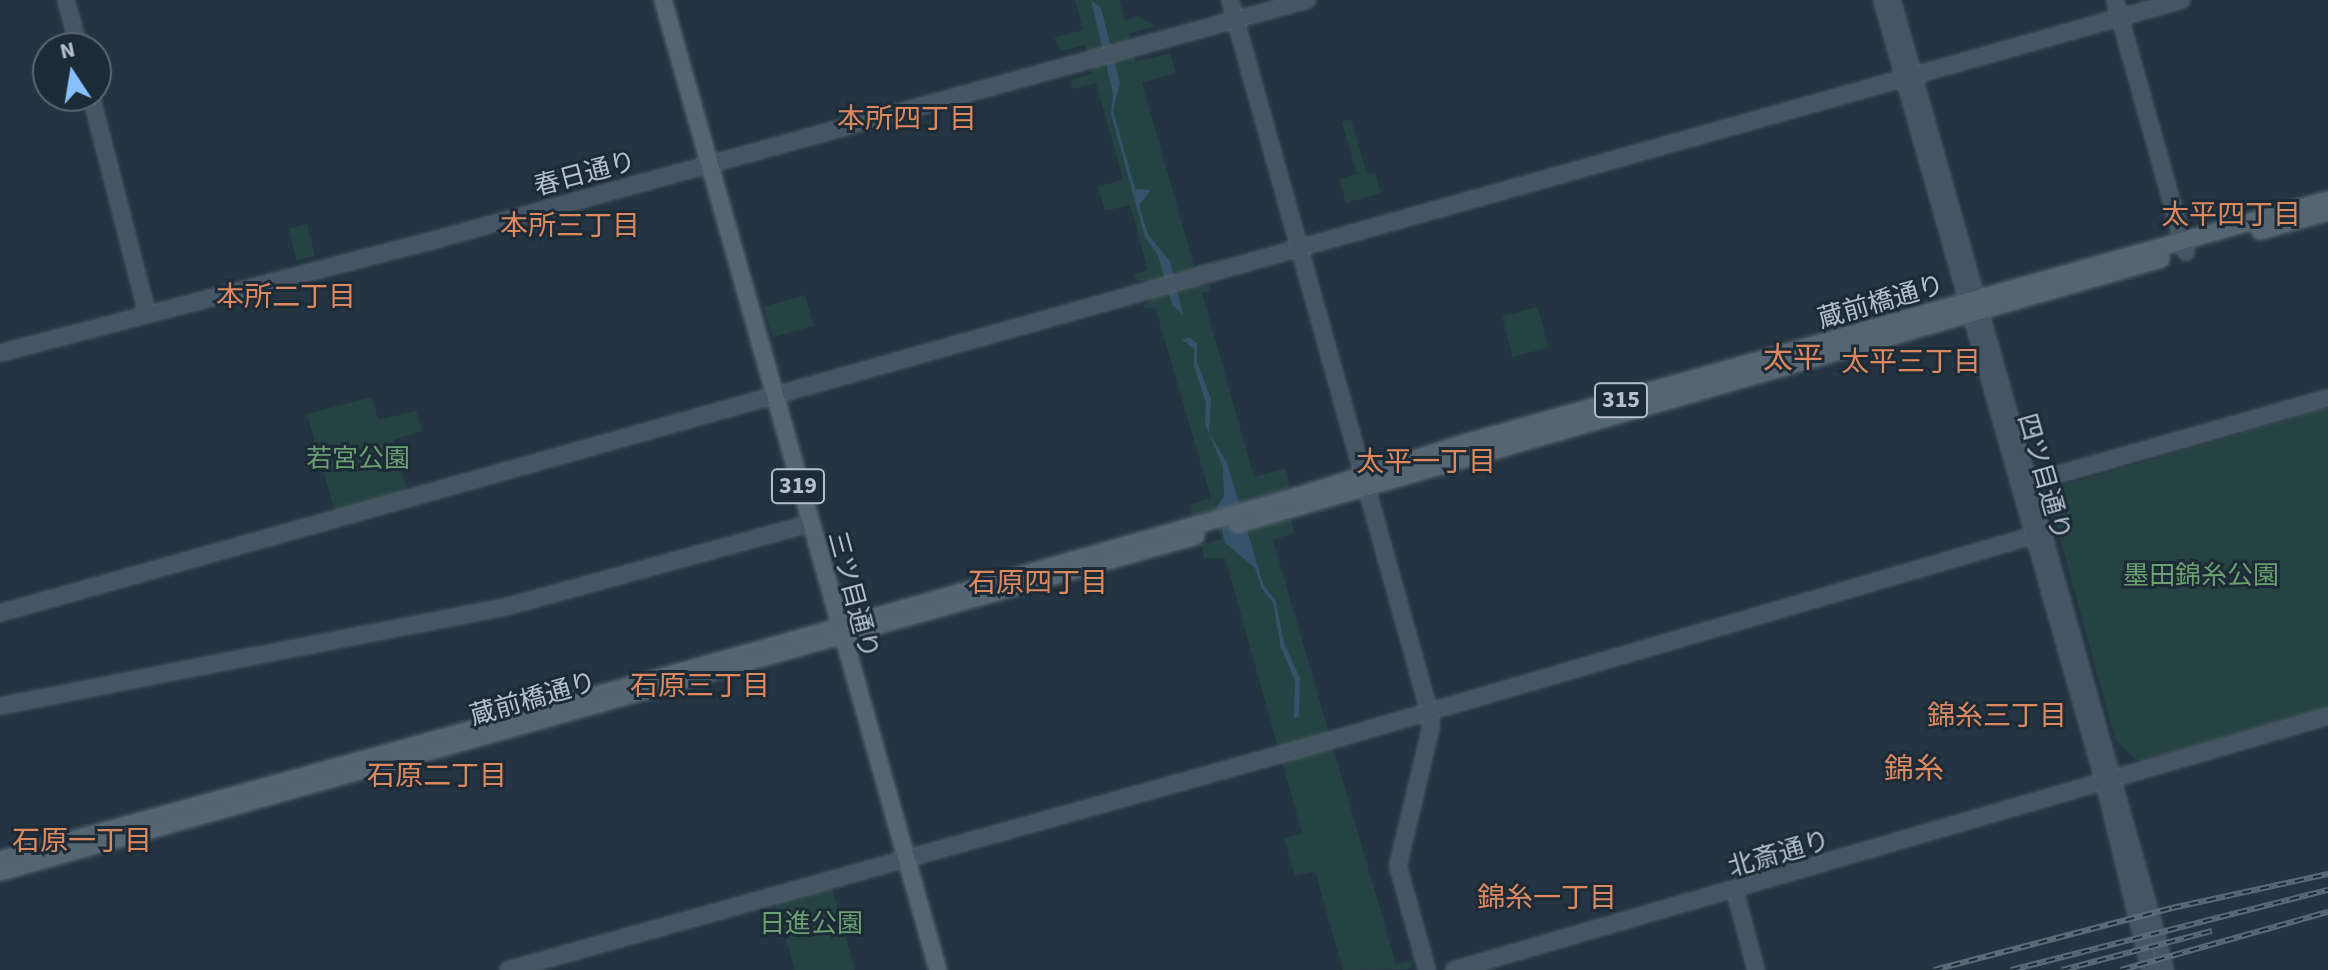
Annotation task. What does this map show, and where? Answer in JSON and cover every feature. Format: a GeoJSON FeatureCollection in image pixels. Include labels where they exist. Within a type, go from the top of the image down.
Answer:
{"type":"FeatureCollection","features":[{"type":"Feature","properties":{"kind":"main road","name":"三ツ目通り"},"geometry":{"type":"LineString","coordinates":[[663,0],[838,631],[938,970]]}},
{"type":"Feature","properties":{"kind":"main road","name":"蔵前橋通り"},"geometry":{"type":"LineString","coordinates":[[2185,247],[2328,200]]}},
{"type":"Feature","properties":{"kind":"main road","name":"蔵前橋通り"},"geometry":{"type":"LineString","coordinates":[[0,872],[1266,511],[1364,479],[2185,247],[2328,212]]}},
{"type":"Feature","properties":{"kind":"main road","name":"蔵前橋通り"},"geometry":{"type":"LineString","coordinates":[[0,860],[838,631]]}},
{"type":"Feature","properties":{"kind":"street"},"geometry":{"type":"LineString","coordinates":[[66,0],[75,32]]}},
{"type":"Feature","properties":{"kind":"street"},"geometry":{"type":"LineString","coordinates":[[1230,0],[1429,711],[1431,727],[1398,866],[1427,970]]}},
{"type":"Feature","properties":{"kind":"street"},"geometry":{"type":"LineString","coordinates":[[1236,20],[1307,0]]}},
{"type":"Feature","properties":{"kind":"street","name":"四ツ目通り"},"geometry":{"type":"LineString","coordinates":[[1882,0],[1910,77]]}},
{"type":"Feature","properties":{"kind":"street","name":"四ツ目通り"},"geometry":{"type":"LineString","coordinates":[[1892,0],[1910,77],[2162,958]]}},
{"type":"Feature","properties":{"kind":"street"},"geometry":{"type":"LineString","coordinates":[[2115,0],[2185,247]]}},
{"type":"Feature","properties":{"kind":"street"},"geometry":{"type":"LineString","coordinates":[[0,613],[2182,0]]}},
{"type":"Feature","properties":{"kind":"street","name":"春日通り"},"geometry":{"type":"LineString","coordinates":[[0,353],[1236,20]]}},
{"type":"Feature","properties":{"kind":"street"},"geometry":{"type":"LineString","coordinates":[[95,112],[147,313]]}},
{"type":"Feature","properties":{"kind":"street"},"geometry":{"type":"LineString","coordinates":[[2026,484],[2328,398]]}},
{"type":"Feature","properties":{"kind":"street"},"geometry":{"type":"LineString","coordinates":[[0,706],[509,606],[809,524]]}},
{"type":"Feature","properties":{"kind":"street"},"geometry":{"type":"LineString","coordinates":[[508,970],[1332,740],[2040,533]]}},
{"type":"Feature","properties":{"kind":"street","name":"北斎通り"},"geometry":{"type":"LineString","coordinates":[[1454,970],[1735,891],[2328,716]]}},
{"type":"Feature","properties":{"kind":"street","name":"四ツ目通り"},"geometry":{"type":"LineString","coordinates":[[2110,782],[2150,970]]}},
{"type":"Feature","properties":{"kind":"street"},"geometry":{"type":"LineString","coordinates":[[1735,891],[1756,970]]}},
{"type":"Feature","properties":{"kind":"green space"},"geometry":{"type":"Polygon","coordinates":[[[1075,0],[1119,0],[1125,20],[1139,16],[1155,26],[1129,34],[1136,62],[1170,53],[1176,73],[1142,83],[1194,266],[1226,257],[1196,271],[1200,286],[1210,285],[1211,290],[1202,293],[1254,477],[1286,468],[1290,489],[1260,497],[1268,524],[1291,519],[1294,533],[1273,540],[1396,964],[1413,960],[1410,969],[1343,970],[1315,871],[1295,876],[1284,838],[1302,833],[1225,558],[1204,559],[1201,544],[1221,539],[1215,510],[1192,516],[1189,505],[1211,498],[1155,307],[1143,308],[1153,295],[1150,281],[1136,280],[1134,274],[1148,270],[1130,205],[1105,211],[1098,187],[1123,179],[1096,83],[1072,89],[1071,80],[1092,73],[1085,45],[1061,51],[1054,38],[1083,30],[1075,0]]]}},
{"type":"Feature","properties":{"kind":"green space"},"geometry":{"type":"Polygon","coordinates":[[[1351,119],[1367,174],[1375,172],[1381,193],[1346,203],[1339,179],[1357,174],[1342,122],[1351,119]]]}},
{"type":"Feature","properties":{"kind":"green space"},"geometry":{"type":"Polygon","coordinates":[[[307,224],[315,256],[297,261],[289,229],[307,224]]]}},
{"type":"Feature","properties":{"kind":"green space"},"geometry":{"type":"Polygon","coordinates":[[[805,295],[814,326],[772,338],[764,307],[805,295]]]}},
{"type":"Feature","properties":{"kind":"green space"},"geometry":{"type":"Polygon","coordinates":[[[1538,307],[1548,348],[1512,357],[1502,316],[1538,307]]]}},
{"type":"Feature","properties":{"kind":"green space","name":"若宮公園"},"geometry":{"type":"Polygon","coordinates":[[[372,397],[378,420],[416,411],[422,431],[393,440],[407,492],[335,512],[307,414],[372,397]]]}},
{"type":"Feature","properties":{"kind":"green space","name":"墨田錦糸公園"},"geometry":{"type":"Polygon","coordinates":[[[2328,408],[2328,708],[2140,761],[2133,758],[2115,739],[2047,490],[2328,408]]]}},
{"type":"Feature","properties":{"kind":"green space","name":"日進公園"},"geometry":{"type":"Polygon","coordinates":[[[831,885],[855,970],[795,970],[776,906],[779,901],[831,885]]]}},
{"type":"Feature","properties":{"kind":"water"},"geometry":{"type":"Polygon","coordinates":[[[1091,0],[1101,8],[1120,83],[1113,110],[1135,189],[1151,190],[1139,205],[1148,235],[1170,261],[1183,315],[1172,305],[1158,255],[1145,237],[1111,114],[1113,94],[1091,0]]]}},
{"type":"Feature","properties":{"kind":"water"},"geometry":{"type":"Polygon","coordinates":[[[1189,337],[1197,343],[1197,362],[1211,399],[1209,433],[1227,463],[1263,584],[1276,602],[1284,643],[1300,678],[1299,716],[1294,719],[1295,680],[1281,648],[1273,603],[1262,589],[1255,568],[1225,543],[1217,507],[1224,496],[1223,467],[1205,424],[1206,403],[1194,366],[1194,348],[1182,340],[1189,337]]]}},
{"type":"Feature","properties":{"kind":"railway"},"geometry":{"type":"LineString","coordinates":[[1934,970],[2172,908],[2328,874]]}},
{"type":"Feature","properties":{"kind":"railway"},"geometry":{"type":"LineString","coordinates":[[2011,970],[2328,890]]}},
{"type":"Feature","properties":{"kind":"railway"},"geometry":{"type":"LineString","coordinates":[[2121,970],[2328,912]]}},
{"type":"Feature","properties":{"kind":"railway"},"geometry":{"type":"LineString","coordinates":[[2062,970],[2212,931]]}},
{"type":"Feature","properties":{"kind":"district","name":"本所四丁目"},"geometry":{"type":"Point","coordinates":[907,119]}},
{"type":"Feature","properties":{"kind":"district","name":"太平四丁目"},"geometry":{"type":"Point","coordinates":[2231,215]}},
{"type":"Feature","properties":{"kind":"district","name":"本所三丁目"},"geometry":{"type":"Point","coordinates":[570,226]}},
{"type":"Feature","properties":{"kind":"district","name":"本所二丁目"},"geometry":{"type":"Point","coordinates":[286,297]}},
{"type":"Feature","properties":{"kind":"district","name":"太平"},"geometry":{"type":"Point","coordinates":[1793,359]}},
{"type":"Feature","properties":{"kind":"district","name":"太平三丁目"},"geometry":{"type":"Point","coordinates":[1911,362]}},
{"type":"Feature","properties":{"kind":"district","name":"太平一丁目"},"geometry":{"type":"Point","coordinates":[1426,462]}},
{"type":"Feature","properties":{"kind":"district","name":"石原四丁目"},"geometry":{"type":"Point","coordinates":[1038,583]}},
{"type":"Feature","properties":{"kind":"district","name":"石原三丁目"},"geometry":{"type":"Point","coordinates":[700,686]}},
{"type":"Feature","properties":{"kind":"district","name":"錦糸三丁目"},"geometry":{"type":"Point","coordinates":[1997,716]}},
{"type":"Feature","properties":{"kind":"district","name":"錦糸"},"geometry":{"type":"Point","coordinates":[1914,770]}},
{"type":"Feature","properties":{"kind":"district","name":"石原二丁目"},"geometry":{"type":"Point","coordinates":[437,776]}},
{"type":"Feature","properties":{"kind":"district","name":"石原一丁目"},"geometry":{"type":"Point","coordinates":[82,841]}},
{"type":"Feature","properties":{"kind":"district","name":"錦糸一丁目"},"geometry":{"type":"Point","coordinates":[1547,898]}}]}
